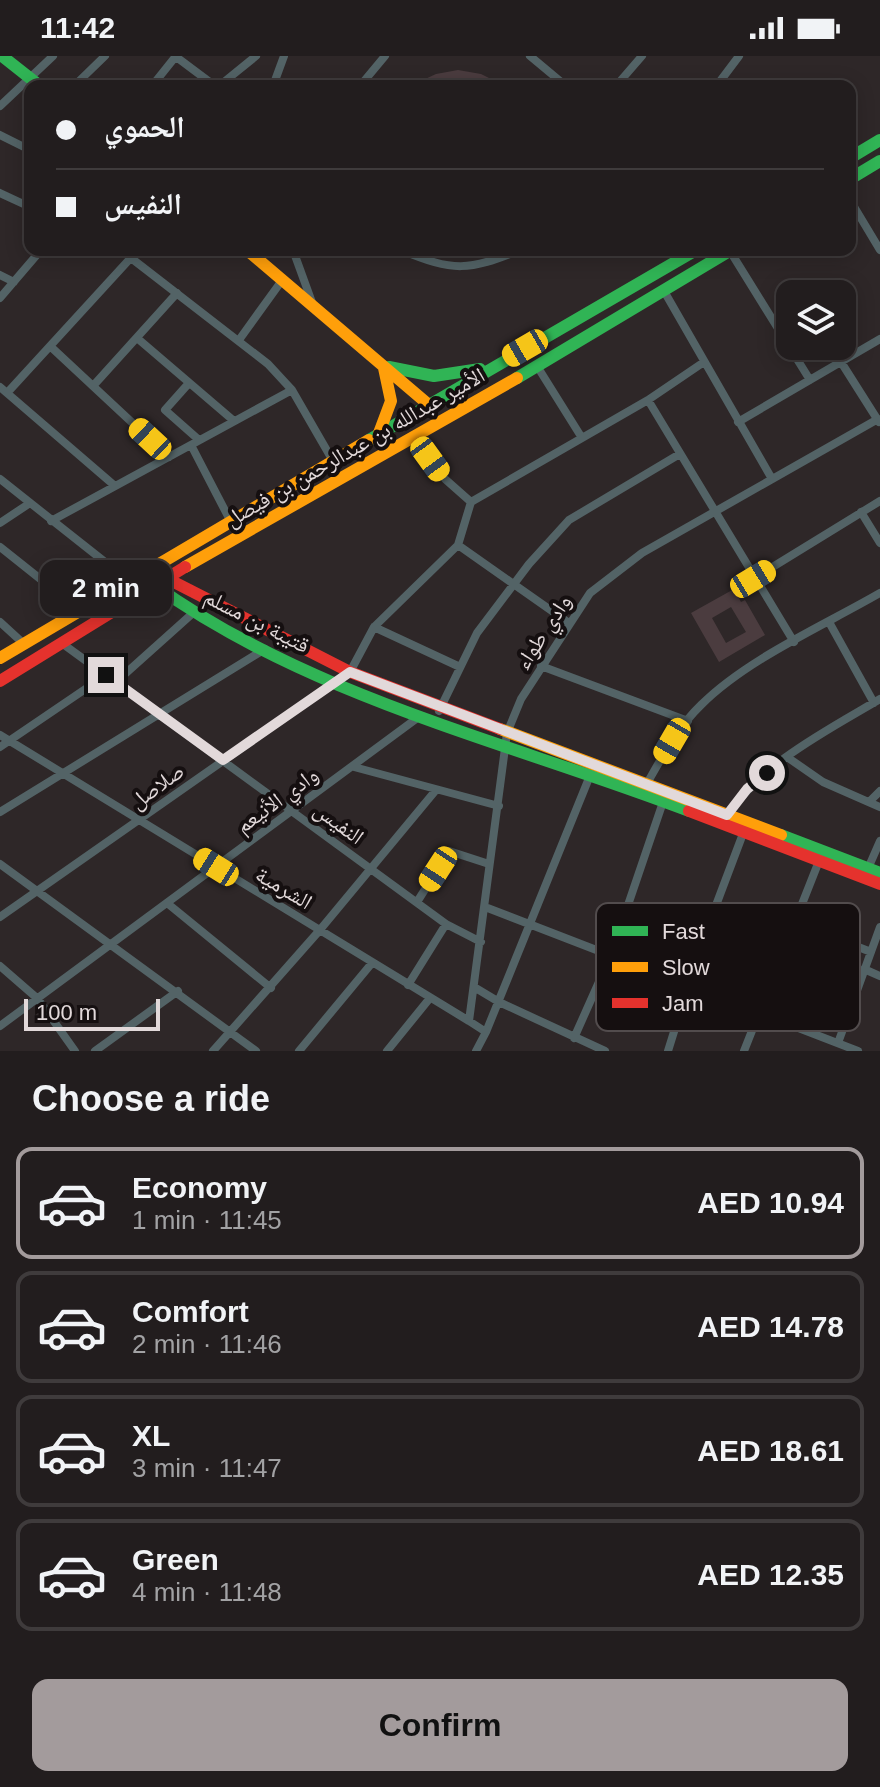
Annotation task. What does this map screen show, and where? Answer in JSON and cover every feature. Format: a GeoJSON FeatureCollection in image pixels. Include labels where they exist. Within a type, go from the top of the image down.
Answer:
{"type":"FeatureCollection","features":[{"type":"Feature","properties":{"kind":"street"},"geometry":{"type":"LineString","coordinates":[[2,56],[32,80]]}},
{"type":"Feature","properties":{"kind":"street"},"geometry":{"type":"LineString","coordinates":[[38,80],[53,56]]}},
{"type":"Feature","properties":{"kind":"street"},"geometry":{"type":"LineString","coordinates":[[80,80],[105,56]]}},
{"type":"Feature","properties":{"kind":"street"},"geometry":{"type":"LineString","coordinates":[[157,80],[176,56],[209,80]]}},
{"type":"Feature","properties":{"kind":"street"},"geometry":{"type":"LineString","coordinates":[[225,80],[256,56]]}},
{"type":"Feature","properties":{"kind":"street"},"geometry":{"type":"LineString","coordinates":[[275,80],[284,56]]}},
{"type":"Feature","properties":{"kind":"street"},"geometry":{"type":"LineString","coordinates":[[365,80],[385,56]]}},
{"type":"Feature","properties":{"kind":"street"},"geometry":{"type":"LineString","coordinates":[[530,56],[559,80]]}},
{"type":"Feature","properties":{"kind":"street"},"geometry":{"type":"LineString","coordinates":[[626,80],[623,78],[642,56]]}},
{"type":"Feature","properties":{"kind":"street"},"geometry":{"type":"LineString","coordinates":[[721,80],[739,56]]}},
{"type":"Feature","properties":{"kind":"street"},"geometry":{"type":"LineString","coordinates":[[0,106],[24,91]]}},
{"type":"Feature","properties":{"kind":"street"},"geometry":{"type":"LineString","coordinates":[[0,135],[24,147]]}},
{"type":"Feature","properties":{"kind":"street"},"geometry":{"type":"LineString","coordinates":[[856,154],[880,140]]}},
{"type":"Feature","properties":{"kind":"street"},"geometry":{"type":"LineString","coordinates":[[856,175],[880,161]]}},
{"type":"Feature","properties":{"kind":"street"},"geometry":{"type":"LineString","coordinates":[[0,193],[24,204]]}},
{"type":"Feature","properties":{"kind":"street"},"geometry":{"type":"LineString","coordinates":[[856,210],[880,250]]}},
{"type":"Feature","properties":{"kind":"street"},"geometry":{"type":"LineString","coordinates":[[0,298],[36,256]]}},
{"type":"Feature","properties":{"kind":"street"},"geometry":{"type":"LineString","coordinates":[[254,256],[429,405]]}},
{"type":"Feature","properties":{"kind":"street"},"geometry":{"type":"LineString","coordinates":[[295,256],[313,305]]}},
{"type":"Feature","properties":{"kind":"street"},"geometry":{"type":"LineString","coordinates":[[415,256],[434,264],[476,268],[505,256]]}},
{"type":"Feature","properties":{"kind":"street","name":"الأمير عبدالله بن عبدالرحمن بن فيصل"},"geometry":{"type":"LineString","coordinates":[[0,658],[78,609],[686,256]]}},
{"type":"Feature","properties":{"kind":"street","name":"الأمير عبدالله بن عبدالرحمن بن فيصل"},"geometry":{"type":"LineString","coordinates":[[0,681],[155,588],[165,578],[415,438],[721,256]]}},
{"type":"Feature","properties":{"kind":"street"},"geometry":{"type":"LineString","coordinates":[[735,256],[810,380]]}},
{"type":"Feature","properties":{"kind":"street"},"geometry":{"type":"LineString","coordinates":[[115,486],[4,390],[50,346],[131,258],[268,364],[292,390],[333,461]]}},
{"type":"Feature","properties":{"kind":"street"},"geometry":{"type":"LineString","coordinates":[[0,275],[14,282]]}},
{"type":"Feature","properties":{"kind":"street"},"geometry":{"type":"LineString","coordinates":[[239,340],[283,279]]}},
{"type":"Feature","properties":{"kind":"street"},"geometry":{"type":"LineString","coordinates":[[664,291],[772,479]]}},
{"type":"Feature","properties":{"kind":"street"},"geometry":{"type":"LineString","coordinates":[[93,386],[177,293]]}},
{"type":"Feature","properties":{"kind":"street"},"geometry":{"type":"LineString","coordinates":[[137,338],[234,421]]}},
{"type":"Feature","properties":{"kind":"street"},"geometry":{"type":"LineString","coordinates":[[738,422],[880,339]]}},
{"type":"Feature","properties":{"kind":"street"},"geometry":{"type":"LineString","coordinates":[[50,346],[169,457]]}},
{"type":"Feature","properties":{"kind":"street"},"geometry":{"type":"LineString","coordinates":[[350,672],[374,627],[458,545],[471,502],[648,400],[704,362]]}},
{"type":"Feature","properties":{"kind":"street","name":"وادي طواء"},"geometry":{"type":"LineString","coordinates":[[469,1021],[508,739],[521,699],[590,593],[642,553],[879,421],[841,362]]}},
{"type":"Feature","properties":{"kind":"street","name":"الأمير عبدالله بن عبدالرحمن بن فيصل"},"geometry":{"type":"LineString","coordinates":[[382,364],[420,376],[440,377],[500,363]]}},
{"type":"Feature","properties":{"kind":"street","name":"الأمير عبدالله بن عبدالرحمن بن فيصل"},"geometry":{"type":"LineString","coordinates":[[377,436],[393,401],[393,388],[382,364]]}},
{"type":"Feature","properties":{"kind":"street"},"geometry":{"type":"LineString","coordinates":[[537,366],[582,438]]}},
{"type":"Feature","properties":{"kind":"street"},"geometry":{"type":"LineString","coordinates":[[189,383],[165,410],[195,442],[231,522]]}},
{"type":"Feature","properties":{"kind":"street"},"geometry":{"type":"LineString","coordinates":[[51,521],[292,390]]}},
{"type":"Feature","properties":{"kind":"street"},"geometry":{"type":"LineString","coordinates":[[648,400],[678,455],[794,642]]}},
{"type":"Feature","properties":{"kind":"street"},"geometry":{"type":"LineString","coordinates":[[415,438],[445,479],[471,502]]}},
{"type":"Feature","properties":{"kind":"street"},"geometry":{"type":"LineString","coordinates":[[434,719],[477,633],[569,520],[678,455]]}},
{"type":"Feature","properties":{"kind":"street"},"geometry":{"type":"LineString","coordinates":[[0,479],[129,581]]}},
{"type":"Feature","properties":{"kind":"street"},"geometry":{"type":"LineString","coordinates":[[753,579],[880,501]]}},
{"type":"Feature","properties":{"kind":"street"},"geometry":{"type":"LineString","coordinates":[[0,523],[30,503]]}},
{"type":"Feature","properties":{"kind":"street"},"geometry":{"type":"LineString","coordinates":[[861,512],[880,543]]}},
{"type":"Feature","properties":{"kind":"street"},"geometry":{"type":"LineString","coordinates":[[458,545],[569,623]]}},
{"type":"Feature","properties":{"kind":"street"},"geometry":{"type":"LineString","coordinates":[[0,547],[78,609]]}},
{"type":"Feature","properties":{"kind":"street"},"geometry":{"type":"LineString","coordinates":[[148,569],[155,588]]}},
{"type":"Feature","properties":{"kind":"street","name":"قتيبة بن مسلم"},"geometry":{"type":"LineString","coordinates":[[148,569],[350,672],[442,706],[589,778],[644,789],[663,802],[725,819],[744,831],[819,861],[871,873]]}},
{"type":"Feature","properties":{"kind":"street","name":"قتيبة بن مسلم"},"geometry":{"type":"LineString","coordinates":[[155,588],[193,613],[333,682],[420,716],[508,739],[644,789],[871,873],[880,884]]}},
{"type":"Feature","properties":{"kind":"street"},"geometry":{"type":"LineString","coordinates":[[644,789],[701,705],[746,670],[880,593]]}},
{"type":"Feature","properties":{"kind":"street"},"geometry":{"type":"LineString","coordinates":[[116,682],[193,613]]}},
{"type":"Feature","properties":{"kind":"street"},"geometry":{"type":"LineString","coordinates":[[0,622],[24,644]]}},
{"type":"Feature","properties":{"kind":"street"},"geometry":{"type":"LineString","coordinates":[[725,819],[747,789],[787,757],[877,701],[829,622]]}},
{"type":"Feature","properties":{"kind":"street"},"geometry":{"type":"LineString","coordinates":[[374,627],[460,667]]}},
{"type":"Feature","properties":{"kind":"street","name":"النفيس"},"geometry":{"type":"LineString","coordinates":[[63,644],[446,924],[481,942]]}},
{"type":"Feature","properties":{"kind":"street"},"geometry":{"type":"LineString","coordinates":[[0,812],[265,649]]}},
{"type":"Feature","properties":{"kind":"street"},"geometry":{"type":"LineString","coordinates":[[541,666],[688,721]]}},
{"type":"Feature","properties":{"kind":"street","name":"صلاصل"},"geometry":{"type":"LineString","coordinates":[[0,917],[350,672]]}},
{"type":"Feature","properties":{"kind":"street"},"geometry":{"type":"LineString","coordinates":[[0,747],[106,675]]}},
{"type":"Feature","properties":{"kind":"street","name":"وادي الأنيعم"},"geometry":{"type":"LineString","coordinates":[[0,1026],[420,716]]}},
{"type":"Feature","properties":{"kind":"street","name":"الشرمية"},"geometry":{"type":"LineString","coordinates":[[0,735],[486,1032]]}},
{"type":"Feature","properties":{"kind":"street"},"geometry":{"type":"LineString","coordinates":[[787,757],[823,782],[880,807]]}},
{"type":"Feature","properties":{"kind":"street"},"geometry":{"type":"LineString","coordinates":[[354,767],[499,806]]}},
{"type":"Feature","properties":{"kind":"street"},"geometry":{"type":"LineString","coordinates":[[476,1051],[532,925],[589,778]]}},
{"type":"Feature","properties":{"kind":"street"},"geometry":{"type":"LineString","coordinates":[[213,1051],[271,988],[436,790]]}},
{"type":"Feature","properties":{"kind":"street"},"geometry":{"type":"LineString","coordinates":[[869,802],[880,791]]}},
{"type":"Feature","properties":{"kind":"street"},"geometry":{"type":"LineString","coordinates":[[629,903],[663,802]]}},
{"type":"Feature","properties":{"kind":"street"},"geometry":{"type":"LineString","coordinates":[[717,903],[744,831]]}},
{"type":"Feature","properties":{"kind":"street"},"geometry":{"type":"LineString","coordinates":[[871,873],[880,841]]}},
{"type":"Feature","properties":{"kind":"street"},"geometry":{"type":"LineString","coordinates":[[449,851],[489,864]]}},
{"type":"Feature","properties":{"kind":"street"},"geometry":{"type":"LineString","coordinates":[[802,903],[819,861]]}},
{"type":"Feature","properties":{"kind":"street"},"geometry":{"type":"LineString","coordinates":[[0,864],[178,991],[256,1051]]}},
{"type":"Feature","properties":{"kind":"street"},"geometry":{"type":"LineString","coordinates":[[417,902],[438,869]]}},
{"type":"Feature","properties":{"kind":"street"},"geometry":{"type":"LineString","coordinates":[[167,903],[271,988]]}},
{"type":"Feature","properties":{"kind":"street"},"geometry":{"type":"LineString","coordinates":[[485,907],[596,949]]}},
{"type":"Feature","properties":{"kind":"street"},"geometry":{"type":"LineString","coordinates":[[408,985],[446,924]]}},
{"type":"Feature","properties":{"kind":"street"},"geometry":{"type":"LineString","coordinates":[[860,981],[880,927]]}},
{"type":"Feature","properties":{"kind":"street"},"geometry":{"type":"LineString","coordinates":[[860,948],[871,952]]}},
{"type":"Feature","properties":{"kind":"street"},"geometry":{"type":"LineString","coordinates":[[299,1051],[372,963]]}},
{"type":"Feature","properties":{"kind":"street"},"geometry":{"type":"LineString","coordinates":[[0,966],[38,999],[75,1051]]}},
{"type":"Feature","properties":{"kind":"street"},"geometry":{"type":"LineString","coordinates":[[864,969],[880,976]]}},
{"type":"Feature","properties":{"kind":"street"},"geometry":{"type":"LineString","coordinates":[[474,987],[499,1002],[605,1051]]}},
{"type":"Feature","properties":{"kind":"street"},"geometry":{"type":"LineString","coordinates":[[574,1038],[596,989]]}},
{"type":"Feature","properties":{"kind":"street"},"geometry":{"type":"LineString","coordinates":[[95,1051],[178,991]]}},
{"type":"Feature","properties":{"kind":"street"},"geometry":{"type":"LineString","coordinates":[[387,1051],[430,998]]}},
{"type":"Feature","properties":{"kind":"street"},"geometry":{"type":"LineString","coordinates":[[668,1051],[675,1031]]}},
{"type":"Feature","properties":{"kind":"street"},"geometry":{"type":"LineString","coordinates":[[744,1051],[752,1031]]}},
{"type":"Feature","properties":{"kind":"street"},"geometry":{"type":"LineString","coordinates":[[806,1031],[858,1051]]}},
{"type":"Feature","properties":{"kind":"street"},"geometry":{"type":"LineString","coordinates":[[838,1043],[842,1031]]}},
{"type":"Feature","properties":{"kind":"building"},"geometry":{"type":"Polygon","coordinates":[[[458,70],[481,74],[493,80],[423,80],[458,70]]]}},
{"type":"Feature","properties":{"kind":"building"},"geometry":{"type":"Polygon","coordinates":[[[734,589],[741,602],[745,600],[765,635],[719,662],[691,613],[734,589]],[[731,607],[712,618],[726,643],[746,632],[731,607]]]}},
{"type":"Feature","properties":{"kind":"traffic: fast"},"geometry":{"type":"LineString","coordinates":[[2,56],[32,80]]}},
{"type":"Feature","properties":{"kind":"traffic: fast"},"geometry":{"type":"LineString","coordinates":[[856,154],[880,140]]}},
{"type":"Feature","properties":{"kind":"traffic: fast"},"geometry":{"type":"LineString","coordinates":[[856,175],[880,161]]}},
{"type":"Feature","properties":{"kind":"traffic: fast"},"geometry":{"type":"LineString","coordinates":[[369,440],[686,256]]}},
{"type":"Feature","properties":{"kind":"traffic: fast"},"geometry":{"type":"LineString","coordinates":[[517,378],[721,256]]}},
{"type":"Feature","properties":{"kind":"traffic: fast"},"geometry":{"type":"LineString","coordinates":[[389,367],[434,376],[480,369]]}},
{"type":"Feature","properties":{"kind":"traffic: fast"},"geometry":{"type":"LineString","coordinates":[[153,584],[214,623],[278,658],[344,688],[689,811]]}},
{"type":"Feature","properties":{"kind":"traffic: fast"},"geometry":{"type":"LineString","coordinates":[[781,835],[880,873]]}},
{"type":"Feature","properties":{"kind":"traffic: slow"},"geometry":{"type":"LineString","coordinates":[[254,256],[429,405]]}},
{"type":"Feature","properties":{"kind":"traffic: slow"},"geometry":{"type":"LineString","coordinates":[[379,433],[391,401],[384,368]]}},
{"type":"Feature","properties":{"kind":"traffic: slow"},"geometry":{"type":"LineString","coordinates":[[185,567],[517,378]]}},
{"type":"Feature","properties":{"kind":"traffic: slow"},"geometry":{"type":"LineString","coordinates":[[0,658],[369,440]]}},
{"type":"Feature","properties":{"kind":"traffic: slow"},"geometry":{"type":"LineString","coordinates":[[500,729],[781,835]]}},
{"type":"Feature","properties":{"kind":"traffic: jam"},"geometry":{"type":"LineString","coordinates":[[0,681],[185,567]]}},
{"type":"Feature","properties":{"kind":"traffic: jam"},"geometry":{"type":"LineString","coordinates":[[162,576],[350,672],[500,729]]}},
{"type":"Feature","properties":{"kind":"traffic: jam"},"geometry":{"type":"LineString","coordinates":[[689,811],[880,884]]}},
{"type":"Feature","properties":{"kind":"route"},"geometry":{"type":"LineString","coordinates":[[106,675],[223,760],[350,672],[727,815],[747,789],[767,773]]}}]}
